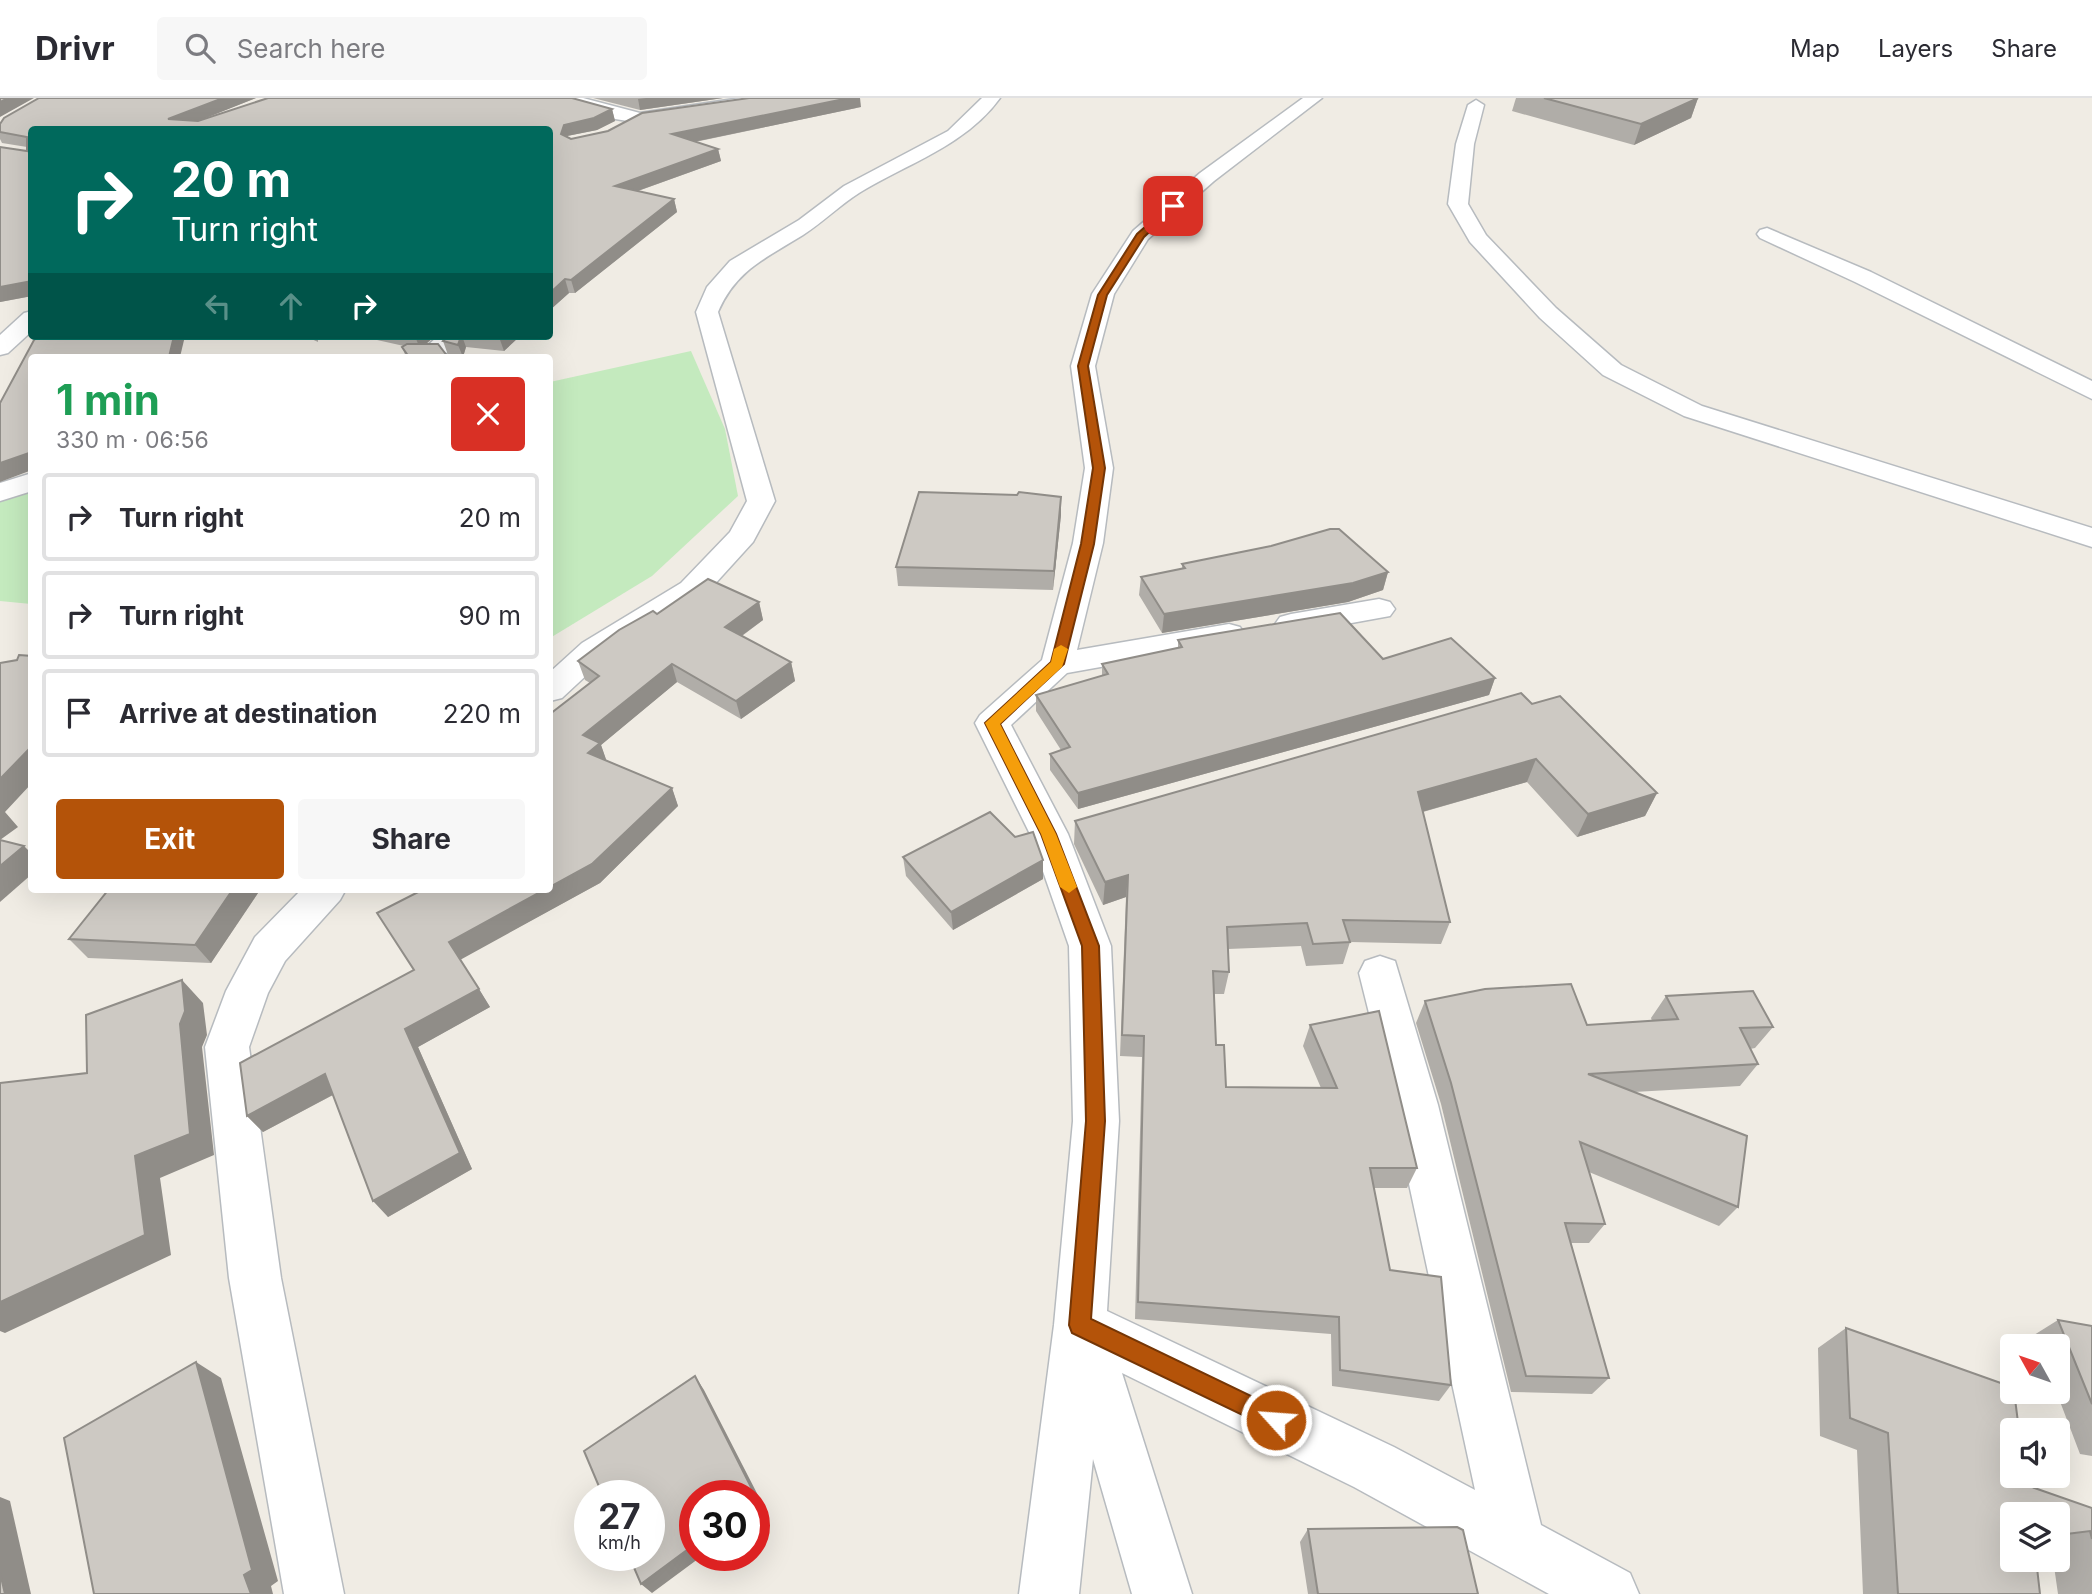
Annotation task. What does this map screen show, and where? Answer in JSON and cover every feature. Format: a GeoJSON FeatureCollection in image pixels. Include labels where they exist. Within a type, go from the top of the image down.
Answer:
{"type":"FeatureCollection","features":[{"type":"Feature","properties":{"kind":"street"},"geometry":{"type":"LineString","coordinates":[[566,98],[615,114],[640,118],[775,98]]}},
{"type":"Feature","properties":{"kind":"street"},"geometry":{"type":"LineString","coordinates":[[553,687],[594,650],[692,590],[743,536],[761,501],[707,312],[718,287],[738,266],[806,224],[851,190],[954,135],[992,98]]}},
{"type":"Feature","properties":{"kind":"street"},"geometry":{"type":"LineString","coordinates":[[1058,664],[1088,544],[1099,468],[1083,366],[1103,295],[1140,236],[1206,177],[1314,98]]}},
{"type":"Feature","properties":{"kind":"street"},"geometry":{"type":"LineString","coordinates":[[1476,105],[1465,144],[1458,204],[1477,238],[1548,313],[1612,370],[1693,411],[2092,538]]}},
{"type":"Feature","properties":{"kind":"street"},"geometry":{"type":"LineString","coordinates":[[617,130],[640,118]]}},
{"type":"Feature","properties":{"kind":"street"},"geometry":{"type":"LineString","coordinates":[[1767,234],[1863,277],[2092,391]]}},
{"type":"Feature","properties":{"kind":"street"},"geometry":{"type":"LineString","coordinates":[[0,348],[28,322]]}},
{"type":"Feature","properties":{"kind":"street"},"geometry":{"type":"LineString","coordinates":[[431,354],[447,340]]}},
{"type":"Feature","properties":{"kind":"street"},"geometry":{"type":"LineString","coordinates":[[0,492],[28,482]]}},
{"type":"Feature","properties":{"kind":"street"},"geometry":{"type":"LineString","coordinates":[[1049,1594],[1080,1325],[1096,1121],[1090,946],[1062,830],[992,723],[1058,664],[1379,609]]}},
{"type":"Feature","properties":{"kind":"street"},"geometry":{"type":"LineString","coordinates":[[311,895],[270,949],[247,990],[227,1047],[255,1278],[314,1594]]}},
{"type":"Feature","properties":{"kind":"street"},"geometry":{"type":"LineString","coordinates":[[1380,973],[1415,1105],[1516,1542]]}},
{"type":"Feature","properties":{"kind":"street"},"geometry":{"type":"LineString","coordinates":[[1080,1325],[1374,1467],[1609,1594]]}},
{"type":"Feature","properties":{"kind":"street"},"geometry":{"type":"LineString","coordinates":[[1080,1325],[1162,1594]]}},
{"type":"Feature","properties":{"kind":"green space"},"geometry":{"type":"Polygon","coordinates":[[[691,351],[725,429],[738,496],[652,576],[553,636],[553,381],[691,351]]]}},
{"type":"Feature","properties":{"kind":"green space"},"geometry":{"type":"Polygon","coordinates":[[[28,489],[28,604],[0,601],[0,500],[28,489]]]}},
{"type":"Feature","properties":{"kind":"building"},"geometry":{"type":"Polygon","coordinates":[[[39,98],[223,98],[168,119],[198,121],[268,98],[572,98],[612,109],[594,118],[564,125],[561,134],[571,139],[608,131],[642,113],[749,98],[849,98],[672,134],[718,149],[615,186],[674,199],[571,280],[565,279],[553,290],[553,126],[28,126],[28,282],[0,287],[0,147],[27,151],[27,137],[0,132],[0,124],[4,118],[39,98]]]}},
{"type":"Feature","properties":{"kind":"building"},"geometry":{"type":"Polygon","coordinates":[[[1544,98],[1698,98],[1641,124],[1544,98]]]}},
{"type":"Feature","properties":{"kind":"building"},"geometry":{"type":"Polygon","coordinates":[[[34,340],[173,340],[170,354],[28,354],[28,453],[0,463],[0,403],[34,340]]]}},
{"type":"Feature","properties":{"kind":"building"},"geometry":{"type":"Polygon","coordinates":[[[444,340],[460,340],[458,345],[444,340]]]}},
{"type":"Feature","properties":{"kind":"building"},"geometry":{"type":"Polygon","coordinates":[[[407,344],[438,344],[446,354],[407,354],[402,347],[407,344]]]}},
{"type":"Feature","properties":{"kind":"building"},"geometry":{"type":"Polygon","coordinates":[[[919,492],[1017,495],[1019,492],[1061,497],[1054,571],[896,567],[919,492]]]}},
{"type":"Feature","properties":{"kind":"building"},"geometry":{"type":"Polygon","coordinates":[[[1330,529],[1339,529],[1388,572],[1353,583],[1164,614],[1141,577],[1185,568],[1182,564],[1271,546],[1330,529]]]}},
{"type":"Feature","properties":{"kind":"building"},"geometry":{"type":"Polygon","coordinates":[[[708,579],[759,602],[725,627],[791,662],[736,701],[672,664],[583,735],[600,743],[588,753],[672,788],[592,864],[553,885],[553,712],[599,676],[578,661],[619,630],[653,611],[657,614],[708,579]]]}},
{"type":"Feature","properties":{"kind":"building"},"geometry":{"type":"Polygon","coordinates":[[[1340,613],[1383,659],[1451,638],[1495,678],[1078,793],[1050,754],[1070,747],[1036,695],[1108,674],[1102,664],[1182,647],[1178,640],[1340,613]]]}},
{"type":"Feature","properties":{"kind":"building"},"geometry":{"type":"Polygon","coordinates":[[[19,655],[28,656],[28,750],[0,779],[0,663],[17,660],[19,655]]]}},
{"type":"Feature","properties":{"kind":"building"},"geometry":{"type":"Polygon","coordinates":[[[1521,693],[1532,704],[1560,696],[1657,793],[1588,814],[1536,759],[1418,792],[1450,922],[1343,920],[1350,942],[1313,944],[1307,923],[1227,927],[1229,972],[1213,971],[1216,1045],[1224,1045],[1226,1087],[1337,1088],[1310,1025],[1379,1011],[1417,1168],[1370,1168],[1390,1270],[1441,1277],[1451,1385],[1340,1370],[1339,1317],[1138,1302],[1144,1036],[1122,1035],[1128,875],[1105,882],[1075,821],[1521,693]]]}},
{"type":"Feature","properties":{"kind":"building"},"geometry":{"type":"Polygon","coordinates":[[[990,812],[1015,837],[1033,832],[1043,860],[951,912],[903,857],[990,812]]]}},
{"type":"Feature","properties":{"kind":"building"},"geometry":{"type":"Polygon","coordinates":[[[0,840],[24,846],[0,866],[0,840]]]}},
{"type":"Feature","properties":{"kind":"building"},"geometry":{"type":"Polygon","coordinates":[[[106,893],[230,893],[195,945],[69,939],[106,893]]]}},
{"type":"Feature","properties":{"kind":"building"},"geometry":{"type":"Polygon","coordinates":[[[416,893],[539,893],[449,942],[479,989],[405,1029],[460,1153],[373,1201],[325,1074],[247,1116],[240,1063],[414,970],[377,913],[416,893]]]}},
{"type":"Feature","properties":{"kind":"building"},"geometry":{"type":"Polygon","coordinates":[[[182,980],[185,1011],[180,1024],[190,1134],[135,1156],[145,1235],[0,1302],[0,1083],[87,1073],[86,1015],[182,980]]]}},
{"type":"Feature","properties":{"kind":"building"},"geometry":{"type":"Polygon","coordinates":[[[1571,984],[1587,1025],[1678,1019],[1666,996],[1753,991],[1773,1027],[1740,1028],[1758,1064],[1588,1074],[1747,1136],[1738,1207],[1580,1142],[1605,1224],[1565,1223],[1609,1378],[1526,1376],[1451,1083],[1425,1001],[1485,989],[1571,984]]]}},
{"type":"Feature","properties":{"kind":"building"},"geometry":{"type":"Polygon","coordinates":[[[2058,1320],[2092,1326],[2092,1404],[2070,1350],[2070,1334],[2064,1334],[2058,1320]]]}},
{"type":"Feature","properties":{"kind":"building"},"geometry":{"type":"Polygon","coordinates":[[[1846,1328],[2000,1383],[2000,1404],[2016,1404],[2017,1418],[2000,1418],[2000,1488],[2035,1488],[2092,1508],[2092,1539],[2090,1531],[2070,1534],[2070,1502],[2000,1502],[2000,1572],[2037,1572],[2040,1594],[1898,1594],[1888,1433],[1850,1418],[1846,1328]]]}},
{"type":"Feature","properties":{"kind":"building"},"geometry":{"type":"Polygon","coordinates":[[[196,1362],[252,1570],[244,1575],[251,1594],[94,1594],[64,1438],[196,1362]]]}},
{"type":"Feature","properties":{"kind":"building"},"geometry":{"type":"Polygon","coordinates":[[[695,1376],[747,1480],[679,1480],[679,1556],[665,1566],[665,1480],[596,1480],[584,1451],[695,1376]]]}},
{"type":"Feature","properties":{"kind":"building"},"geometry":{"type":"Polygon","coordinates":[[[1457,1527],[1463,1530],[1478,1594],[1318,1594],[1308,1529],[1457,1527]]]}},
{"type":"Feature","properties":{"kind":"building"},"geometry":{"type":"Polygon","coordinates":[[[635,1571],[659,1571],[641,1584],[635,1571]]]}},
{"type":"Feature","properties":{"kind":"building"},"geometry":{"type":"Polygon","coordinates":[[[0,1573],[5,1594],[0,1594],[0,1573]]]}},
{"type":"Feature","properties":{"kind":"slow traffic"},"geometry":{"type":"LineString","coordinates":[[1061,649],[1058,664],[992,723],[1049,834],[1069,887]]}},
{"type":"Feature","properties":{"kind":"route"},"geometry":{"type":"LineString","coordinates":[[1173,206],[1140,236],[1103,295],[1083,366],[1099,468],[1088,544],[1058,664],[992,723],[1049,834],[1090,946],[1096,1121],[1080,1325],[1276,1420]]}}]}
